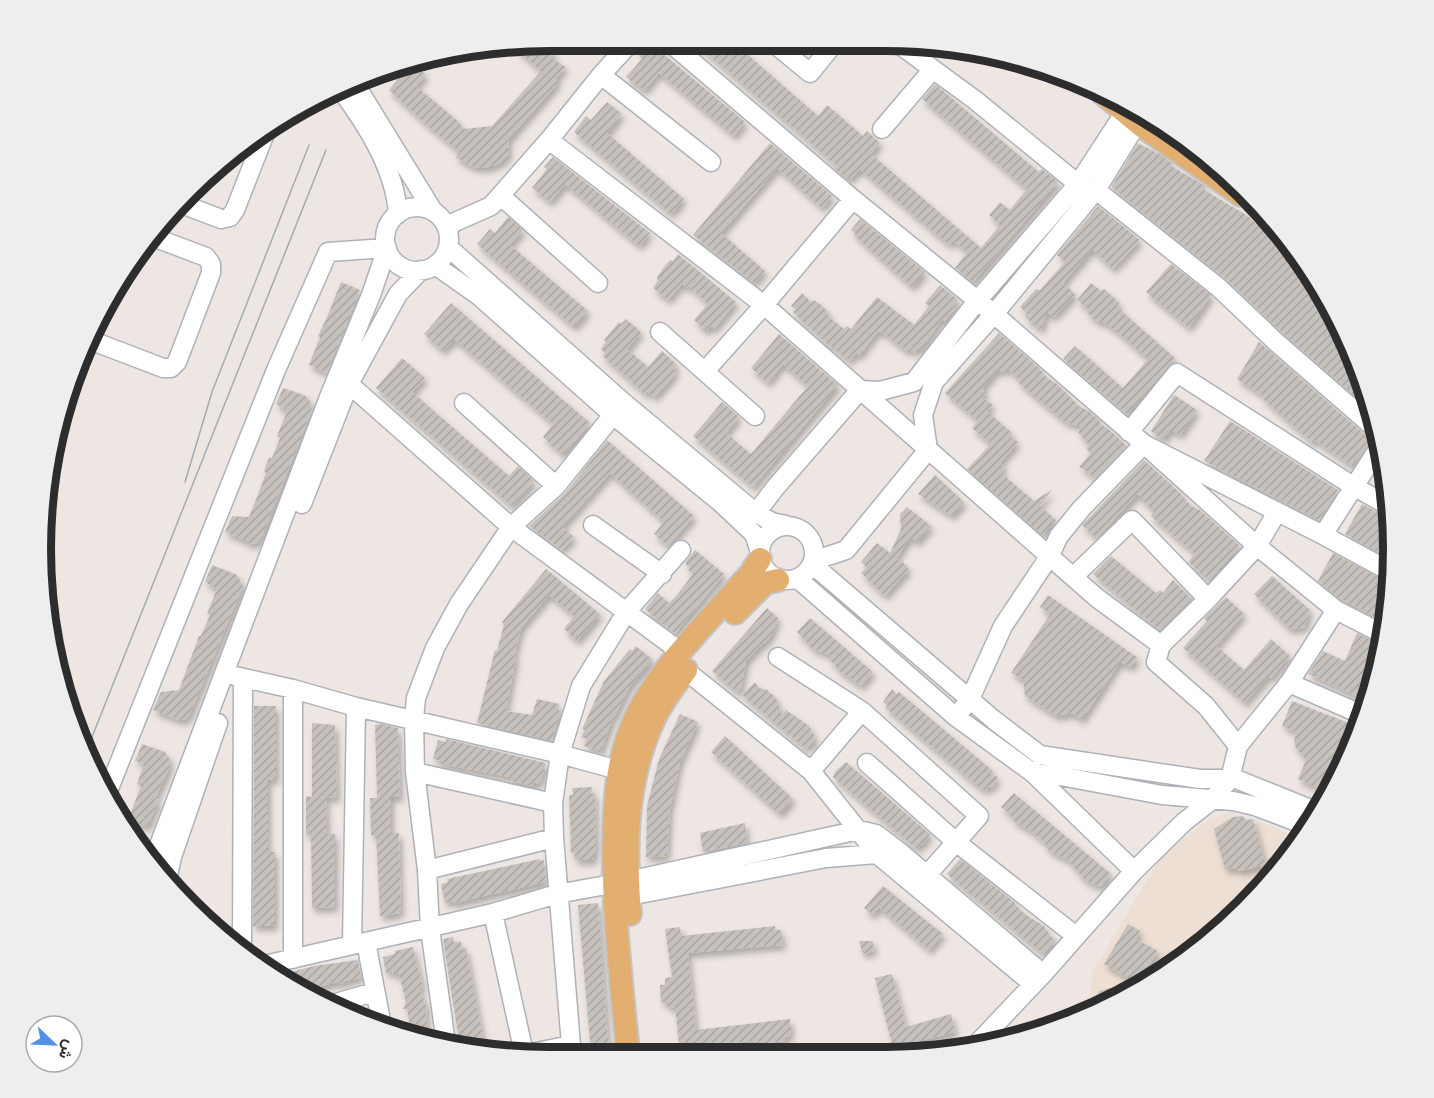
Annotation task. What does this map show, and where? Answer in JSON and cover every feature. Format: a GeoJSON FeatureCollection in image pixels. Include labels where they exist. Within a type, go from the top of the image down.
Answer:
{"type":"FeatureCollection","features":[{"type":"Feature","properties":{"kind":"main road"},"geometry":{"type":"LineString","coordinates":[[1129,115],[1214,176]]}},
{"type":"Feature","properties":{"kind":"main road"},"geometry":{"type":"LineString","coordinates":[[627,1047],[623,887],[629,802],[637,762],[650,726],[683,661],[751,573],[760,554]]}},
{"type":"Feature","properties":{"kind":"main road"},"geometry":{"type":"LineString","coordinates":[[641,1047],[615,796],[618,770],[637,716],[651,692],[765,583],[788,579]]}},
{"type":"Feature","properties":{"kind":"street"},"geometry":{"type":"LineString","coordinates":[[446,226],[491,206],[624,51]]}},
{"type":"Feature","properties":{"kind":"street"},"geometry":{"type":"LineString","coordinates":[[680,51],[853,199],[994,314],[1257,546],[1336,610],[1376,630]]}},
{"type":"Feature","properties":{"kind":"street"},"geometry":{"type":"LineString","coordinates":[[784,51],[810,72],[828,51]]}},
{"type":"Feature","properties":{"kind":"street"},"geometry":{"type":"LineString","coordinates":[[909,52],[975,100],[1078,184],[1096,190],[1218,287],[1276,342],[1366,421]]}},
{"type":"Feature","properties":{"kind":"street"},"geometry":{"type":"LineString","coordinates":[[882,129],[933,69]]}},
{"type":"Feature","properties":{"kind":"street"},"geometry":{"type":"LineString","coordinates":[[601,75],[711,162]]}},
{"type":"Feature","properties":{"kind":"street"},"geometry":{"type":"LineString","coordinates":[[358,89],[433,211]]}},
{"type":"Feature","properties":{"kind":"street"},"geometry":{"type":"LineString","coordinates":[[344,95],[368,131],[383,160],[392,182],[398,214]]}},
{"type":"Feature","properties":{"kind":"street"},"geometry":{"type":"LineString","coordinates":[[860,390],[880,392],[914,382],[977,301],[1078,184],[1131,117]]}},
{"type":"Feature","properties":{"kind":"street"},"geometry":{"type":"LineString","coordinates":[[813,562],[846,550],[928,450],[923,415],[934,382],[994,314],[1096,190],[1131,117]]}},
{"type":"Feature","properties":{"kind":"street"},"geometry":{"type":"LineString","coordinates":[[549,140],[764,305],[1097,598],[1161,645]]}},
{"type":"Feature","properties":{"kind":"street"},"geometry":{"type":"LineString","coordinates":[[188,207],[221,219],[230,217],[235,210],[261,143]]}},
{"type":"Feature","properties":{"kind":"street"},"geometry":{"type":"LineString","coordinates":[[501,196],[598,283]]}},
{"type":"Feature","properties":{"kind":"street"},"geometry":{"type":"LineString","coordinates":[[705,371],[853,199]]}},
{"type":"Feature","properties":{"kind":"street"},"geometry":{"type":"LineString","coordinates":[[169,870],[172,857],[349,384],[398,294],[428,268],[441,260],[448,247],[449,236],[441,217],[423,207],[413,207],[398,214],[388,226],[385,237],[387,248],[392,258],[400,266],[410,270],[428,268],[479,296],[613,415],[720,502],[754,534],[763,568],[770,575],[788,579],[956,717],[1033,773],[1134,871]]}},
{"type":"Feature","properties":{"kind":"street"},"geometry":{"type":"LineString","coordinates":[[96,342],[163,368],[171,368],[177,362],[211,273],[212,264],[206,257],[159,239]]}},
{"type":"Feature","properties":{"kind":"street"},"geometry":{"type":"LineString","coordinates":[[448,247],[623,402],[756,513],[772,522],[804,531],[814,546],[813,562],[807,573],[788,579]]}},
{"type":"Feature","properties":{"kind":"street"},"geometry":{"type":"LineString","coordinates":[[111,785],[276,370],[328,252],[387,248]]}},
{"type":"Feature","properties":{"kind":"street"},"geometry":{"type":"LineString","coordinates":[[155,853],[329,397],[371,295],[387,248]]}},
{"type":"Feature","properties":{"kind":"street"},"geometry":{"type":"LineString","coordinates":[[660,332],[755,416]]}},
{"type":"Feature","properties":{"kind":"street"},"geometry":{"type":"LineString","coordinates":[[1129,432],[1178,373],[1381,502]]}},
{"type":"Feature","properties":{"kind":"street"},"geometry":{"type":"LineString","coordinates":[[349,384],[511,527],[627,611],[811,771],[877,854],[1038,979]]}},
{"type":"Feature","properties":{"kind":"street"},"geometry":{"type":"LineString","coordinates":[[756,513],[860,390]]}},
{"type":"Feature","properties":{"kind":"street"},"geometry":{"type":"LineString","coordinates":[[464,403],[556,486]]}},
{"type":"Feature","properties":{"kind":"street"},"geometry":{"type":"LineString","coordinates":[[445,1035],[430,928],[415,772],[416,698],[435,648],[459,604],[511,527],[556,486],[613,415]]}},
{"type":"Feature","properties":{"kind":"street"},"geometry":{"type":"LineString","coordinates":[[1144,444],[1382,567]]}},
{"type":"Feature","properties":{"kind":"street"},"geometry":{"type":"LineString","coordinates":[[956,717],[970,699],[1003,626],[1049,556],[1059,536],[1081,509],[1144,444]]}},
{"type":"Feature","properties":{"kind":"street"},"geometry":{"type":"LineString","coordinates":[[1323,535],[1374,456]]}},
{"type":"Feature","properties":{"kind":"street"},"geometry":{"type":"LineString","coordinates":[[1238,746],[1206,706],[1156,662],[1161,645],[1257,546],[1277,512]]}},
{"type":"Feature","properties":{"kind":"street"},"geometry":{"type":"LineString","coordinates":[[1073,577],[1132,520],[1208,599]]}},
{"type":"Feature","properties":{"kind":"street"},"geometry":{"type":"LineString","coordinates":[[593,525],[662,574]]}},
{"type":"Feature","properties":{"kind":"street"},"geometry":{"type":"LineString","coordinates":[[760,554],[763,540],[769,532],[786,525]]}},
{"type":"Feature","properties":{"kind":"street"},"geometry":{"type":"LineString","coordinates":[[561,1047],[571,1045],[554,838],[553,803],[560,754],[581,686],[627,611],[681,550]]}},
{"type":"Feature","properties":{"kind":"street"},"geometry":{"type":"LineString","coordinates":[[813,562],[994,720],[1040,755],[1200,779],[1236,779],[1310,809]]}},
{"type":"Feature","properties":{"kind":"street"},"geometry":{"type":"LineString","coordinates":[[984,1037],[1134,871],[1184,822],[1212,800],[1230,779],[1238,746],[1289,683],[1336,610]]}},
{"type":"Feature","properties":{"kind":"street"},"geometry":{"type":"LineString","coordinates":[[778,657],[862,711],[979,816],[926,876]]}},
{"type":"Feature","properties":{"kind":"street"},"geometry":{"type":"LineString","coordinates":[[239,677],[618,770]]}},
{"type":"Feature","properties":{"kind":"street"},"geometry":{"type":"LineString","coordinates":[[239,677],[242,941]]}},
{"type":"Feature","properties":{"kind":"street"},"geometry":{"type":"LineString","coordinates":[[1289,683],[1356,712]]}},
{"type":"Feature","properties":{"kind":"street"},"geometry":{"type":"LineString","coordinates":[[293,689],[293,959]]}},
{"type":"Feature","properties":{"kind":"street"},"geometry":{"type":"LineString","coordinates":[[356,707],[359,944],[380,1018]]}},
{"type":"Feature","properties":{"kind":"street"},"geometry":{"type":"LineString","coordinates":[[811,771],[862,711]]}},
{"type":"Feature","properties":{"kind":"street"},"geometry":{"type":"LineString","coordinates":[[1033,773],[1040,755]]}},
{"type":"Feature","properties":{"kind":"street"},"geometry":{"type":"LineString","coordinates":[[867,763],[956,842],[1076,936]]}},
{"type":"Feature","properties":{"kind":"street"},"geometry":{"type":"LineString","coordinates":[[415,772],[553,803]]}},
{"type":"Feature","properties":{"kind":"street"},"geometry":{"type":"LineString","coordinates":[[1033,773],[1162,795],[1255,806],[1301,823]]}},
{"type":"Feature","properties":{"kind":"street"},"geometry":{"type":"LineString","coordinates":[[623,887],[860,830],[876,834],[926,876],[1038,979]]}},
{"type":"Feature","properties":{"kind":"street"},"geometry":{"type":"LineString","coordinates":[[426,870],[554,838]]}},
{"type":"Feature","properties":{"kind":"street"},"geometry":{"type":"LineString","coordinates":[[273,963],[494,913],[557,894],[623,887],[826,858],[877,854]]}},
{"type":"Feature","properties":{"kind":"street"},"geometry":{"type":"LineString","coordinates":[[494,913],[523,1046]]}},
{"type":"Feature","properties":{"kind":"street"},"geometry":{"type":"LineString","coordinates":[[341,1001],[374,992]]}},
{"type":"Feature","properties":{"kind":"shaded area"},"geometry":{"type":"Polygon","coordinates":[[[1232,812],[1247,820],[1253,819],[1292,835],[1237,901],[1188,944],[1134,980],[1081,1007],[1091,991],[1092,973],[1164,852],[1212,818],[1232,812]]]}},
{"type":"Feature","properties":{"kind":"building"},"geometry":{"type":"Polygon","coordinates":[[[553,51],[555,53],[551,58],[566,67],[557,77],[557,84],[508,140],[509,154],[500,163],[489,167],[476,168],[456,158],[459,152],[389,90],[403,73],[419,68],[426,75],[416,86],[459,122],[464,129],[492,126],[541,71],[520,52],[553,51]]]}},
{"type":"Feature","properties":{"kind":"building"},"geometry":{"type":"Polygon","coordinates":[[[643,51],[660,51],[745,122],[734,136],[659,73],[644,91],[626,77],[642,59],[639,56],[643,51]]]}},
{"type":"Feature","properties":{"kind":"building"},"geometry":{"type":"Polygon","coordinates":[[[705,51],[743,51],[818,116],[827,105],[863,136],[867,131],[880,143],[871,154],[981,248],[1000,225],[989,215],[1000,202],[1010,210],[1027,189],[922,99],[935,84],[1039,172],[1042,169],[1058,182],[973,282],[955,268],[967,252],[953,240],[949,245],[860,169],[851,179],[849,177],[847,179],[835,169],[837,166],[705,51]]]}},
{"type":"Feature","properties":{"kind":"building"},"geometry":{"type":"Polygon","coordinates":[[[607,102],[622,114],[607,133],[684,199],[671,214],[574,132],[586,116],[591,120],[607,102]]]}},
{"type":"Feature","properties":{"kind":"building"},"geometry":{"type":"Polygon","coordinates":[[[770,143],[832,196],[822,208],[777,168],[721,233],[765,271],[754,283],[693,235],[770,143]]]}},
{"type":"Feature","properties":{"kind":"building"},"geometry":{"type":"Polygon","coordinates":[[[1138,143],[1161,155],[1173,164],[1171,166],[1206,187],[1204,190],[1248,216],[1274,239],[1299,272],[1332,329],[1360,401],[1284,334],[1225,278],[1111,187],[1138,143]]]}},
{"type":"Feature","properties":{"kind":"building"},"geometry":{"type":"Polygon","coordinates":[[[553,157],[650,233],[639,246],[565,184],[550,202],[532,188],[547,169],[544,167],[553,157]]]}},
{"type":"Feature","properties":{"kind":"building"},"geometry":{"type":"Polygon","coordinates":[[[1098,206],[1140,240],[1113,269],[1092,249],[1063,283],[1075,294],[1054,317],[1047,312],[1041,330],[1025,317],[1028,314],[1020,307],[1036,289],[1040,290],[1065,262],[1057,255],[1098,206]]]}},
{"type":"Feature","properties":{"kind":"building"},"geometry":{"type":"Polygon","coordinates":[[[508,217],[523,230],[510,245],[588,311],[574,327],[477,244],[490,229],[495,233],[508,217]]]}},
{"type":"Feature","properties":{"kind":"building"},"geometry":{"type":"Polygon","coordinates":[[[860,219],[925,272],[912,287],[854,235],[856,234],[851,230],[860,219]]]}},
{"type":"Feature","properties":{"kind":"building"},"geometry":{"type":"Polygon","coordinates":[[[678,254],[736,302],[714,329],[711,326],[706,331],[694,320],[708,304],[689,286],[687,288],[682,284],[668,300],[653,288],[665,266],[678,254]]]}},
{"type":"Feature","properties":{"kind":"building"},"geometry":{"type":"Polygon","coordinates":[[[1171,264],[1211,295],[1189,328],[1146,292],[1171,264]]]}},
{"type":"Feature","properties":{"kind":"building"},"geometry":{"type":"Polygon","coordinates":[[[341,282],[360,290],[327,373],[309,365],[320,337],[318,336],[341,282]]]}},
{"type":"Feature","properties":{"kind":"building"},"geometry":{"type":"Polygon","coordinates":[[[1091,283],[1111,295],[1119,303],[1117,306],[1127,316],[1175,358],[1127,414],[1063,359],[1075,346],[1123,388],[1148,359],[1115,330],[1101,321],[1099,323],[1077,300],[1091,283]]]}},
{"type":"Feature","properties":{"kind":"building"},"geometry":{"type":"Polygon","coordinates":[[[940,285],[958,300],[945,321],[942,319],[921,350],[918,348],[915,353],[909,349],[906,351],[878,331],[859,356],[856,353],[850,361],[793,312],[796,310],[791,306],[802,293],[811,302],[814,300],[821,305],[829,313],[827,315],[844,329],[847,326],[851,329],[877,297],[914,325],[929,306],[925,303],[940,285]]]}},
{"type":"Feature","properties":{"kind":"building"},"geometry":{"type":"Polygon","coordinates":[[[451,303],[590,423],[563,455],[543,437],[553,424],[454,339],[443,351],[424,334],[451,303]]]}},
{"type":"Feature","properties":{"kind":"building"},"geometry":{"type":"Polygon","coordinates":[[[626,319],[641,332],[627,349],[648,367],[662,351],[677,365],[673,370],[676,373],[655,397],[647,391],[645,394],[603,356],[605,353],[601,349],[606,342],[604,340],[619,322],[621,324],[626,319]]]}},
{"type":"Feature","properties":{"kind":"building"},"geometry":{"type":"Polygon","coordinates":[[[999,333],[1038,367],[1047,378],[1056,383],[1080,407],[1089,411],[1102,426],[1127,446],[1094,480],[1088,472],[1079,467],[1091,453],[1086,448],[1089,445],[1078,432],[1082,427],[1065,422],[1020,384],[1017,377],[1007,368],[1002,372],[998,369],[982,388],[986,392],[982,397],[993,405],[987,411],[1012,433],[1010,436],[1018,442],[1000,463],[1005,467],[1001,473],[1034,501],[1052,490],[1040,506],[1056,520],[1042,535],[967,469],[991,444],[972,428],[978,421],[945,393],[999,333]]]}},
{"type":"Feature","properties":{"kind":"building"},"geometry":{"type":"Polygon","coordinates":[[[779,334],[838,385],[753,487],[693,436],[722,402],[739,417],[726,433],[751,454],[808,386],[783,364],[768,383],[751,368],[779,334]]]}},
{"type":"Feature","properties":{"kind":"building"},"geometry":{"type":"Polygon","coordinates":[[[1259,342],[1371,441],[1353,467],[1315,440],[1313,443],[1262,398],[1264,396],[1237,379],[1259,342]]]}},
{"type":"Feature","properties":{"kind":"building"},"geometry":{"type":"Polygon","coordinates":[[[402,358],[425,378],[412,392],[509,476],[518,466],[534,481],[512,506],[376,388],[402,358]]]}},
{"type":"Feature","properties":{"kind":"building"},"geometry":{"type":"Polygon","coordinates":[[[283,388],[304,395],[309,399],[312,410],[262,536],[257,543],[249,544],[225,532],[232,516],[249,517],[266,473],[264,471],[266,465],[269,458],[272,458],[280,438],[277,436],[287,411],[276,404],[283,388]]]}},
{"type":"Feature","properties":{"kind":"building"},"geometry":{"type":"Polygon","coordinates":[[[1174,395],[1197,410],[1180,435],[1170,429],[1164,440],[1151,431],[1174,395]]]}},
{"type":"Feature","properties":{"kind":"building"},"geometry":{"type":"Polygon","coordinates":[[[1230,421],[1338,490],[1319,520],[1204,461],[1230,421]]]}},
{"type":"Feature","properties":{"kind":"building"},"geometry":{"type":"Polygon","coordinates":[[[607,440],[694,516],[668,546],[654,534],[664,522],[610,473],[562,527],[574,537],[562,550],[529,526],[565,493],[607,440]]]}},
{"type":"Feature","properties":{"kind":"building"},"geometry":{"type":"Polygon","coordinates":[[[1144,460],[1191,506],[1200,510],[1240,546],[1209,580],[1188,562],[1195,554],[1151,516],[1154,511],[1137,494],[1097,538],[1082,525],[1144,460]]]}},
{"type":"Feature","properties":{"kind":"building"},"geometry":{"type":"Polygon","coordinates":[[[935,475],[964,502],[952,516],[918,494],[935,475]]]}},
{"type":"Feature","properties":{"kind":"building"},"geometry":{"type":"Polygon","coordinates":[[[1362,504],[1382,515],[1383,555],[1345,534],[1362,504]]]}},
{"type":"Feature","properties":{"kind":"building"},"geometry":{"type":"Polygon","coordinates":[[[907,507],[931,526],[917,542],[910,537],[896,559],[909,569],[885,596],[861,573],[867,567],[861,562],[877,543],[890,553],[901,529],[900,514],[907,507]]]}},
{"type":"Feature","properties":{"kind":"building"},"geometry":{"type":"Polygon","coordinates":[[[695,550],[724,574],[675,634],[645,609],[658,593],[669,603],[676,596],[693,574],[685,563],[695,550]]]}},
{"type":"Feature","properties":{"kind":"building"},"geometry":{"type":"Polygon","coordinates":[[[1333,553],[1382,579],[1378,619],[1339,598],[1318,581],[1333,553]]]}},
{"type":"Feature","properties":{"kind":"building"},"geometry":{"type":"Polygon","coordinates":[[[1111,556],[1156,593],[1160,590],[1163,593],[1173,580],[1192,599],[1160,630],[1093,574],[1111,556]]]}},
{"type":"Feature","properties":{"kind":"building"},"geometry":{"type":"Polygon","coordinates":[[[212,565],[237,575],[243,586],[190,714],[186,719],[179,720],[153,710],[161,692],[179,690],[199,636],[210,615],[207,614],[217,589],[205,582],[212,565]]]}},
{"type":"Feature","properties":{"kind":"building"},"geometry":{"type":"Polygon","coordinates":[[[546,569],[600,614],[577,641],[564,629],[574,616],[549,595],[521,628],[506,711],[532,715],[537,699],[559,704],[558,710],[560,711],[552,741],[477,723],[495,650],[497,651],[504,624],[502,622],[546,569]]]}},
{"type":"Feature","properties":{"kind":"building"},"geometry":{"type":"Polygon","coordinates":[[[1272,576],[1310,610],[1304,628],[1290,629],[1254,594],[1272,576]]]}},
{"type":"Feature","properties":{"kind":"building"},"geometry":{"type":"Polygon","coordinates":[[[1048,595],[1138,658],[1130,667],[1120,662],[1082,720],[1072,713],[1056,716],[1025,696],[1023,680],[1011,673],[1050,614],[1040,607],[1048,595]]]}},
{"type":"Feature","properties":{"kind":"building"},"geometry":{"type":"Polygon","coordinates":[[[1226,597],[1244,614],[1216,646],[1244,670],[1271,639],[1290,656],[1271,678],[1268,676],[1245,703],[1183,648],[1207,621],[1204,618],[1226,597]]]}},
{"type":"Feature","properties":{"kind":"building"},"geometry":{"type":"Polygon","coordinates":[[[767,608],[778,618],[767,641],[746,661],[740,694],[712,671],[767,608]]]}},
{"type":"Feature","properties":{"kind":"building"},"geometry":{"type":"Polygon","coordinates":[[[810,618],[873,672],[861,686],[841,672],[829,659],[832,656],[813,649],[797,632],[810,618]]]}},
{"type":"Feature","properties":{"kind":"building"},"geometry":{"type":"Polygon","coordinates":[[[1357,633],[1374,641],[1360,698],[1308,674],[1323,651],[1345,661],[1357,633]]]}},
{"type":"Feature","properties":{"kind":"building"},"geometry":{"type":"Polygon","coordinates":[[[636,646],[653,660],[630,686],[611,723],[601,751],[584,746],[587,739],[581,737],[585,730],[582,729],[604,681],[630,649],[632,651],[636,646]]]}},
{"type":"Feature","properties":{"kind":"building"},"geometry":{"type":"Polygon","coordinates":[[[755,682],[759,688],[767,690],[776,698],[782,715],[786,710],[809,726],[816,739],[806,749],[742,695],[755,682]]]}},
{"type":"Feature","properties":{"kind":"building"},"geometry":{"type":"Polygon","coordinates":[[[892,689],[897,694],[899,692],[993,771],[990,774],[998,777],[992,788],[988,786],[986,791],[979,787],[886,708],[887,705],[883,702],[892,689]]]}},
{"type":"Feature","properties":{"kind":"building"},"geometry":{"type":"Polygon","coordinates":[[[1292,701],[1351,724],[1321,789],[1298,779],[1306,760],[1296,748],[1294,742],[1296,732],[1282,726],[1292,701]]]}},
{"type":"Feature","properties":{"kind":"building"},"geometry":{"type":"Polygon","coordinates":[[[254,706],[276,706],[276,780],[268,779],[268,852],[275,852],[275,926],[253,926],[254,706]]]}},
{"type":"Feature","properties":{"kind":"building"},"geometry":{"type":"Polygon","coordinates":[[[680,714],[698,722],[680,762],[670,809],[667,856],[646,857],[647,806],[659,759],[680,714]]]}},
{"type":"Feature","properties":{"kind":"building"},"geometry":{"type":"Polygon","coordinates":[[[312,723],[335,725],[337,798],[326,797],[327,834],[335,834],[335,907],[312,908],[311,834],[306,835],[306,796],[312,797],[312,723]]]}},
{"type":"Feature","properties":{"kind":"building"},"geometry":{"type":"Polygon","coordinates":[[[375,725],[398,728],[400,797],[391,797],[391,833],[399,833],[401,913],[380,916],[376,835],[371,835],[370,798],[377,798],[375,725]]]}},
{"type":"Feature","properties":{"kind":"building"},"geometry":{"type":"Polygon","coordinates":[[[725,736],[793,799],[780,814],[711,752],[725,736]]]}},
{"type":"Feature","properties":{"kind":"building"},"geometry":{"type":"Polygon","coordinates":[[[446,739],[546,763],[540,784],[533,782],[532,786],[510,781],[510,777],[441,764],[441,761],[433,759],[438,740],[446,742],[446,739]]]}},
{"type":"Feature","properties":{"kind":"building"},"geometry":{"type":"Polygon","coordinates":[[[142,744],[165,752],[169,758],[170,766],[155,799],[159,800],[147,827],[132,822],[129,817],[141,786],[137,784],[144,764],[135,761],[142,744]]]}},
{"type":"Feature","properties":{"kind":"building"},"geometry":{"type":"Polygon","coordinates":[[[846,762],[930,834],[922,845],[917,849],[833,777],[846,762]]]}},
{"type":"Feature","properties":{"kind":"building"},"geometry":{"type":"Polygon","coordinates":[[[592,787],[591,794],[595,794],[596,853],[594,853],[594,860],[575,860],[575,852],[571,853],[569,795],[573,795],[572,788],[592,787]]]}},
{"type":"Feature","properties":{"kind":"building"},"geometry":{"type":"Polygon","coordinates":[[[1014,793],[1111,874],[1100,887],[1085,880],[1068,860],[1048,850],[1044,842],[1015,822],[1010,814],[1001,807],[1014,793]]]}},
{"type":"Feature","properties":{"kind":"building"},"geometry":{"type":"Polygon","coordinates":[[[1242,816],[1247,820],[1253,819],[1264,860],[1276,856],[1263,872],[1261,866],[1241,871],[1234,868],[1225,869],[1214,829],[1233,817],[1242,816]]]}},
{"type":"Feature","properties":{"kind":"building"},"geometry":{"type":"Polygon","coordinates":[[[745,823],[747,843],[703,852],[700,833],[745,823]]]}},
{"type":"Feature","properties":{"kind":"building"},"geometry":{"type":"Polygon","coordinates":[[[540,859],[540,861],[544,860],[546,882],[454,903],[453,901],[445,903],[441,884],[448,882],[447,879],[540,859]]]}},
{"type":"Feature","properties":{"kind":"building"},"geometry":{"type":"Polygon","coordinates":[[[960,859],[1014,902],[1029,917],[1044,926],[1051,937],[1056,940],[1043,954],[947,874],[960,859]]]}},
{"type":"Feature","properties":{"kind":"building"},"geometry":{"type":"Polygon","coordinates":[[[883,886],[943,934],[929,950],[879,907],[873,915],[864,908],[883,886]]]}},
{"type":"Feature","properties":{"kind":"building"},"geometry":{"type":"Polygon","coordinates":[[[598,903],[609,1047],[590,1047],[578,905],[598,903]]]}},
{"type":"Feature","properties":{"kind":"building"},"geometry":{"type":"Polygon","coordinates":[[[1128,924],[1140,931],[1136,939],[1158,951],[1144,974],[1133,981],[1104,964],[1128,924]]]}},
{"type":"Feature","properties":{"kind":"building"},"geometry":{"type":"Polygon","coordinates":[[[775,926],[775,930],[781,930],[783,945],[688,953],[696,1030],[790,1019],[791,1035],[785,1037],[784,1041],[754,1045],[754,1041],[679,1047],[675,1007],[668,1008],[668,1002],[661,1002],[660,985],[665,985],[665,978],[672,977],[665,929],[680,927],[681,936],[775,926]]]}},
{"type":"Feature","properties":{"kind":"building"},"geometry":{"type":"Polygon","coordinates":[[[453,937],[454,943],[461,941],[462,950],[466,948],[484,1043],[459,1038],[443,939],[453,937]]]}},
{"type":"Feature","properties":{"kind":"building"},"geometry":{"type":"Polygon","coordinates":[[[859,941],[873,941],[874,951],[863,954],[859,941]]]}},
{"type":"Feature","properties":{"kind":"building"},"geometry":{"type":"Polygon","coordinates":[[[413,947],[423,987],[419,988],[426,1005],[427,1028],[419,1030],[410,1027],[407,1009],[403,1009],[406,1003],[399,973],[393,975],[392,971],[386,973],[383,957],[395,954],[395,951],[413,947]]]}},
{"type":"Feature","properties":{"kind":"building"},"geometry":{"type":"Polygon","coordinates":[[[358,960],[361,978],[345,981],[342,984],[337,982],[314,988],[288,973],[314,966],[358,960]]]}},
{"type":"Feature","properties":{"kind":"building"},"geometry":{"type":"Polygon","coordinates":[[[892,974],[906,1027],[951,1014],[955,1032],[893,1047],[875,978],[892,974]]]}},
{"type":"Feature","properties":{"kind":"building"},"geometry":{"type":"Polygon","coordinates":[[[1127,984],[1094,1001],[1099,991],[1127,984]]]}},
{"type":"Feature","properties":{"kind":"tram line"},"geometry":{"type":"LineString","coordinates":[[185,482],[212,392],[309,145]]}},
{"type":"Feature","properties":{"kind":"tram line"},"geometry":{"type":"LineString","coordinates":[[90,742],[326,150]]}}]}
